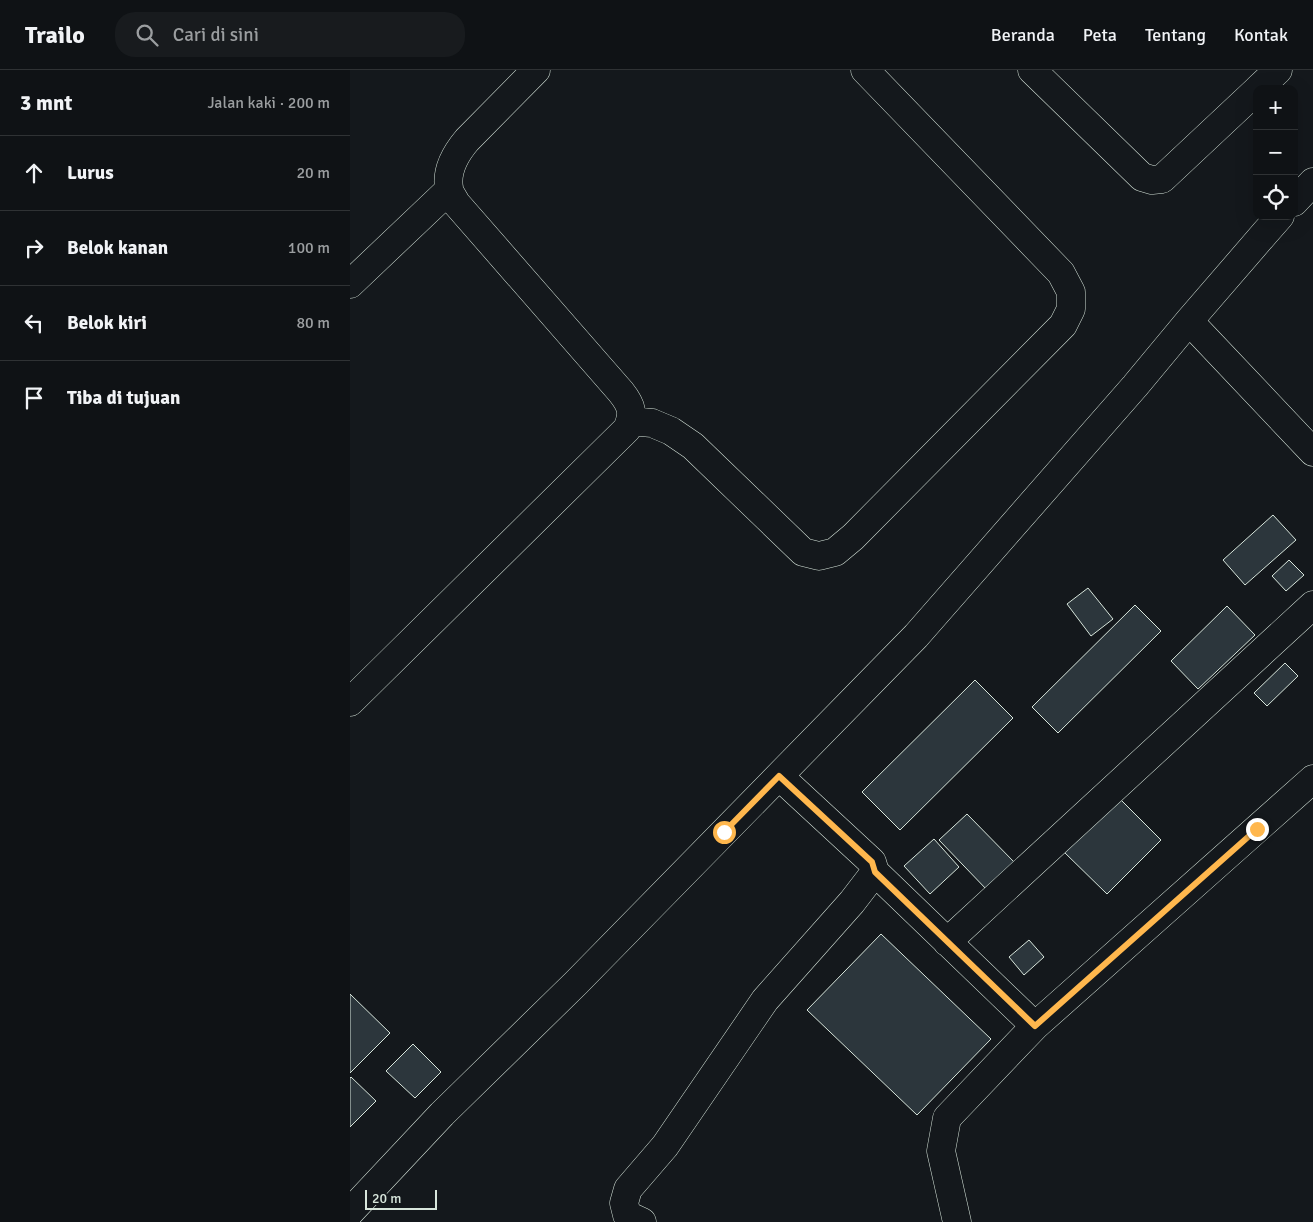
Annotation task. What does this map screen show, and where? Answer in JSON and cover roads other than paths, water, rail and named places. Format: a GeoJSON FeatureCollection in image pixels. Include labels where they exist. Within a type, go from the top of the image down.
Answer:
{"type":"FeatureCollection","features":[{"type":"Feature","properties":{"kind":"lane"},"geometry":{"type":"LineString","coordinates":[[350,702],[627,429],[630,421],[632,413],[629,402],[456,202],[449,190],[449,174],[458,150],[536,70]]}},
{"type":"Feature","properties":{"kind":"lane"},"geometry":{"type":"LineString","coordinates":[[630,421],[652,423],[671,430],[693,446],[803,552],[819,556],[835,552],[853,537],[1064,324],[1071,309],[1071,292],[1061,273],[865,70]]}},
{"type":"Feature","properties":{"kind":"lane"},"geometry":{"type":"LineString","coordinates":[[1032,70],[1142,177],[1152,180],[1162,179],[1253,93]]}},
{"type":"Feature","properties":{"kind":"lane"},"geometry":{"type":"LineString","coordinates":[[1261,85],[1278,70]]}},
{"type":"Feature","properties":{"kind":"lane"},"geometry":{"type":"LineString","coordinates":[[1298,198],[1313,182]]}},
{"type":"Feature","properties":{"kind":"lane"},"geometry":{"type":"LineString","coordinates":[[350,284],[449,190]]}},
{"type":"Feature","properties":{"kind":"lane"},"geometry":{"type":"LineString","coordinates":[[350,1212],[442,1114],[576,983],[916,636],[1128,394],[1277,220]]}},
{"type":"Feature","properties":{"kind":"lane"},"geometry":{"type":"LineString","coordinates":[[1189,321],[1313,452]]}},
{"type":"Feature","properties":{"kind":"lane"},"geometry":{"type":"LineString","coordinates":[[947,942],[1313,605]]}},
{"type":"Feature","properties":{"kind":"lane"},"geometry":{"type":"LineString","coordinates":[[779,776],[872,862],[875,872],[1035,1026]]}},
{"type":"Feature","properties":{"kind":"lane"},"geometry":{"type":"LineString","coordinates":[[956,1222],[941,1151],[947,1118],[1035,1026],[1313,779]]}},
{"type":"Feature","properties":{"kind":"lane"},"geometry":{"type":"LineString","coordinates":[[642,1222],[627,1215],[624,1203],[628,1189],[665,1146],[766,1000],[852,902],[875,872]]}}]}
